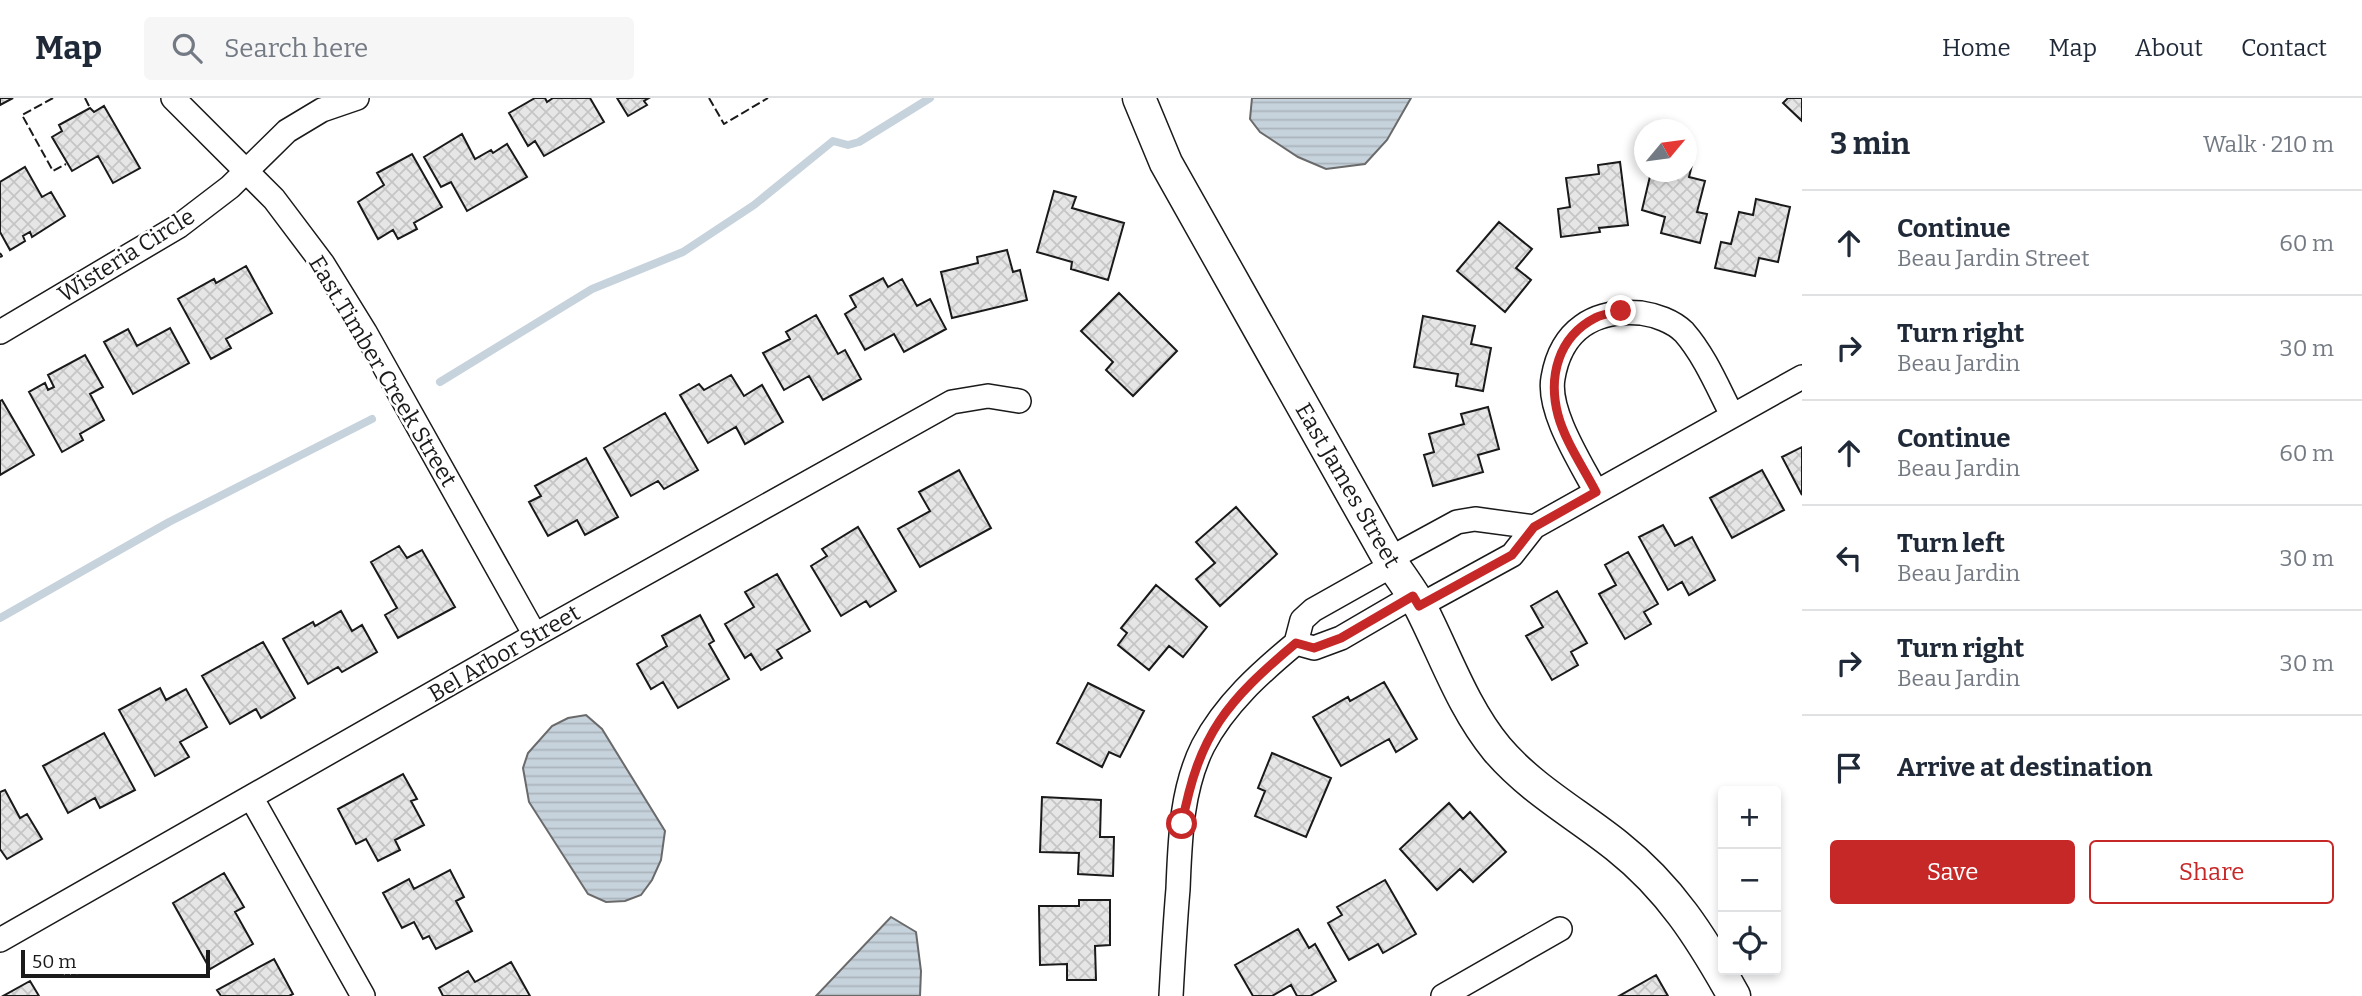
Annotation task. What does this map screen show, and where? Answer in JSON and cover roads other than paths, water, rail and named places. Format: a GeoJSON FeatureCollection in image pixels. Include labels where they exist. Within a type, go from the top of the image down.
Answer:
{"type":"FeatureCollection","features":[{"type":"Feature","properties":{"kind":"street","name":"East Timber Creek Street"},"geometry":{"type":"LineString","coordinates":[[173,98],[274,199],[323,264],[534,635]]}},
{"type":"Feature","properties":{"kind":"street","name":"Wisteria Circle"},"geometry":{"type":"LineString","coordinates":[[0,332],[178,226],[230,187],[288,131],[322,110],[357,98]]}},
{"type":"Feature","properties":{"kind":"street","name":"East James Street"},"geometry":{"type":"LineString","coordinates":[[1139,98],[1166,163],[1391,562],[1416,601],[1475,717],[1495,747],[1516,770],[1642,867],[1670,896],[1696,931],[1734,996]]}},
{"type":"Feature","properties":{"kind":"street"},"geometry":{"type":"LineString","coordinates":[[1596,492],[1558,416],[1552,380],[1562,350],[1577,329],[1597,316],[1621,311],[1655,315],[1682,331],[1701,357],[1732,415]]}},
{"type":"Feature","properties":{"kind":"street"},"geometry":{"type":"LineString","coordinates":[[1296,643],[1314,648],[1341,638],[1512,555],[1534,527],[1802,377]]}},
{"type":"Feature","properties":{"kind":"street","name":"Bel Arbor Street"},"geometry":{"type":"LineString","coordinates":[[0,940],[534,635],[952,402],[988,396],[1019,401]]}},
{"type":"Feature","properties":{"kind":"street"},"geometry":{"type":"LineString","coordinates":[[1171,996],[1182,824],[1189,785],[1203,747],[1227,709],[1257,676],[1296,643],[1302,620],[1313,610],[1457,522],[1475,519],[1534,527]]}},
{"type":"Feature","properties":{"kind":"street"},"geometry":{"type":"LineString","coordinates":[[251,797],[363,996]]}},
{"type":"Feature","properties":{"kind":"street"},"geometry":{"type":"LineString","coordinates":[[1443,996],[1560,929]]}},
{"type":"Feature","properties":{"kind":"waterway"},"geometry":{"type":"LineString","coordinates":[[440,382],[592,289],[683,252],[754,205],[833,141],[848,145],[859,142],[930,98]]}},
{"type":"Feature","properties":{"kind":"waterway"},"geometry":{"type":"LineString","coordinates":[[0,618],[169,522],[372,419]]}}]}
